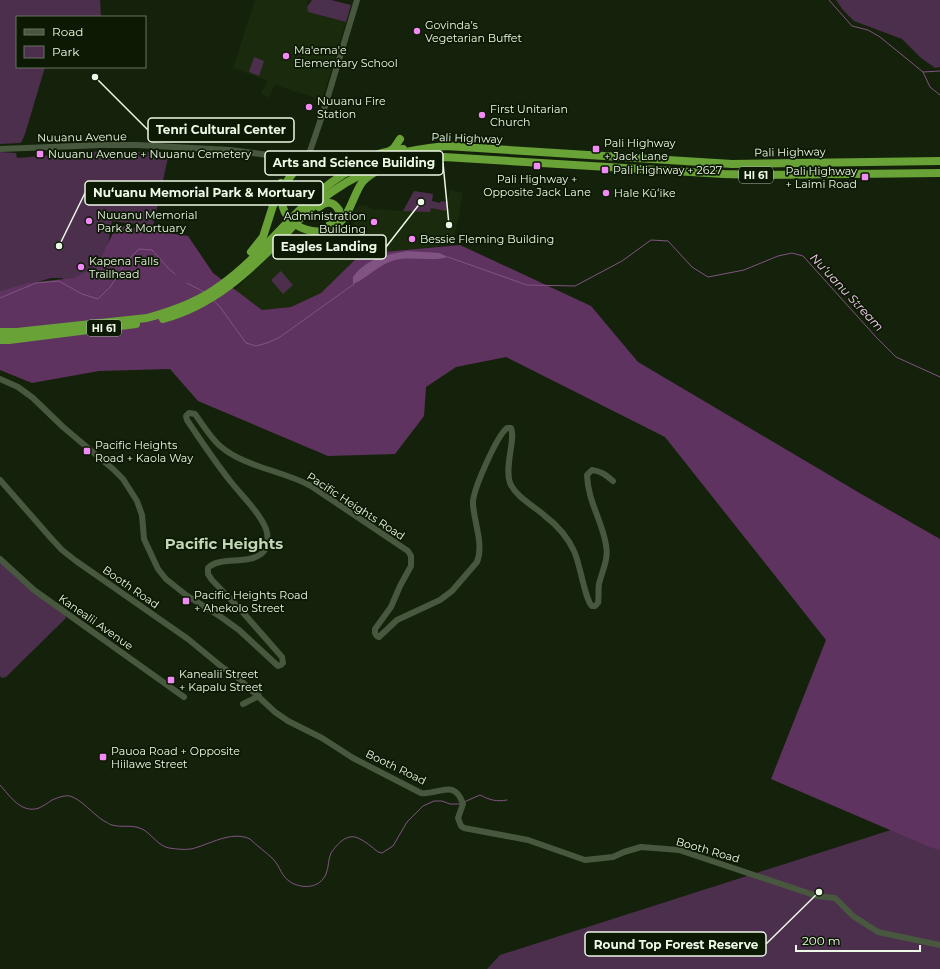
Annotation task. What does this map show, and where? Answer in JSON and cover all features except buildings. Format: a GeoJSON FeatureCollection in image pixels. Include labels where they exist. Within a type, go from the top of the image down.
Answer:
{"type":"FeatureCollection","features":[{"type":"Feature","properties":{"kind":"highway","name":"Pali Highway"},"geometry":{"type":"LineString","coordinates":[[223,288],[310,200],[332,181],[353,169],[412,149],[446,146],[732,164],[940,161]]}},
{"type":"Feature","properties":{"kind":"highway"},"geometry":{"type":"LineString","coordinates":[[393,162],[377,171],[361,184],[343,220],[338,225],[321,232],[306,228],[289,214],[282,200],[283,190],[290,176],[307,160],[338,163],[354,161],[391,150],[412,149]]}},
{"type":"Feature","properties":{"kind":"highway"},"geometry":{"type":"LineString","coordinates":[[273,156],[284,163],[290,172],[290,176]]}},
{"type":"Feature","properties":{"kind":"highway","name":"Pali Highway"},"geometry":{"type":"LineString","coordinates":[[0,340],[148,323],[178,314],[204,300],[247,272],[316,204],[337,189],[356,176],[373,168],[393,162],[424,157],[444,157],[724,174],[940,173]]}},
{"type":"Feature","properties":{"kind":"highway"},"geometry":{"type":"LineString","coordinates":[[289,214],[287,190],[292,180],[307,160]]}},
{"type":"Feature","properties":{"kind":"highway"},"geometry":{"type":"LineString","coordinates":[[223,288],[263,237],[281,183],[290,176]]}},
{"type":"Feature","properties":{"kind":"highway"},"geometry":{"type":"LineString","coordinates":[[293,227],[323,203],[327,202],[334,204],[339,210],[336,220],[327,225],[306,228]]}},
{"type":"Feature","properties":{"kind":"highway","name":"Pali Highway"},"geometry":{"type":"LineString","coordinates":[[0,332],[17,332],[147,318],[204,300]]}},
{"type":"Feature","properties":{"kind":"street"},"geometry":{"type":"LineString","coordinates":[[307,160],[323,114],[357,0]]}},
{"type":"Feature","properties":{"kind":"street","name":"Nuuanu Avenue"},"geometry":{"type":"LineString","coordinates":[[0,149],[102,145],[137,146],[230,150],[307,160]]}},
{"type":"Feature","properties":{"kind":"street","name":"Pacific Heights Road"},"geometry":{"type":"LineString","coordinates":[[0,379],[18,387],[32,398],[63,427],[123,478],[137,501],[142,515],[144,539],[158,569],[166,579],[186,595],[239,630],[278,666],[284,662],[282,657],[239,608],[216,585],[208,574],[208,568],[215,563],[247,559],[260,555],[266,547],[268,536],[261,520],[214,460],[187,420],[186,416],[189,413],[195,414],[209,434],[228,451],[269,471],[305,482],[409,553],[412,560],[411,566],[391,607],[375,630],[375,635],[379,637],[397,620],[447,596],[477,562],[479,557],[479,547],[473,498],[499,438],[507,428],[512,428],[513,433],[508,459],[510,484],[521,496],[554,523],[571,545],[580,566],[588,600],[593,606],[599,602],[599,586],[607,552],[604,537],[592,504],[587,475],[592,470],[597,470],[604,473],[613,481]]}},
{"type":"Feature","properties":{"kind":"street","name":"Booth Road"},"geometry":{"type":"LineString","coordinates":[[0,480],[62,550],[82,566],[188,639],[222,667],[237,677],[259,696],[265,704],[288,721],[312,732],[353,758],[415,790],[425,793],[450,789],[456,791],[460,796],[462,804],[458,818],[461,826],[467,830],[528,840],[585,860],[613,857],[641,847],[679,850],[817,896],[835,898],[853,916],[878,932],[940,945]]}},
{"type":"Feature","properties":{"kind":"street","name":"Kanealii Avenue"},"geometry":{"type":"LineString","coordinates":[[0,559],[34,590],[184,697]]}},
{"type":"Feature","properties":{"kind":"street"},"geometry":{"type":"LineString","coordinates":[[243,704],[259,696]]}},
{"type":"Feature","properties":{"kind":"shaded area","name":"Ma'ema'e Elementary School"},"geometry":{"type":"Polygon","coordinates":[[[255,0],[307,0],[308,12],[346,22],[322,100],[275,85],[268,98],[261,93],[268,81],[233,68],[255,0]]]}},
{"type":"Feature","properties":{"kind":"shaded area"},"geometry":{"type":"Polygon","coordinates":[[[450,189],[463,193],[453,245],[361,254],[352,241],[355,210],[358,206],[364,205],[373,209],[403,211],[414,191],[433,194],[432,201],[440,203],[441,201],[447,202],[450,189]]]}},
{"type":"Feature","properties":{"kind":"shaded area"},"geometry":{"type":"Polygon","coordinates":[[[117,225],[188,236],[213,273],[262,310],[291,307],[321,293],[361,254],[460,245],[591,306],[638,362],[940,539],[940,850],[932,848],[771,779],[826,640],[665,437],[506,357],[456,367],[426,387],[424,416],[395,454],[328,456],[198,401],[170,369],[99,371],[32,383],[0,370],[0,291],[28,283],[74,278],[97,266],[117,225]]]}},
{"type":"Feature","properties":{"kind":"shaded area"},"geometry":{"type":"Polygon","coordinates":[[[296,229],[315,235],[332,231],[340,244],[344,246],[356,260],[321,293],[291,307],[262,310],[235,290],[275,247],[291,235],[296,229]]]}},
{"type":"Feature","properties":{"kind":"shaded area"},"geometry":{"type":"Polygon","coordinates":[[[408,251],[439,253],[448,257],[435,259],[395,260],[389,262],[353,284],[353,277],[364,266],[378,258],[408,251]]]}},
{"type":"Feature","properties":{"kind":"green space"},"geometry":{"type":"Polygon","coordinates":[[[0,0],[100,0],[101,16],[16,16],[16,68],[45,68],[22,141],[20,143],[0,144],[0,0]]]}},
{"type":"Feature","properties":{"kind":"green space"},"geometry":{"type":"Polygon","coordinates":[[[312,0],[331,0],[351,5],[346,22],[308,12],[307,7],[312,0]]]}},
{"type":"Feature","properties":{"kind":"green space"},"geometry":{"type":"Polygon","coordinates":[[[836,0],[940,0],[940,67],[935,68],[920,57],[902,39],[854,21],[836,0]]]}},
{"type":"Feature","properties":{"kind":"green space"},"geometry":{"type":"Polygon","coordinates":[[[254,57],[264,61],[259,76],[249,72],[254,57]]]}},
{"type":"Feature","properties":{"kind":"green space"},"geometry":{"type":"Polygon","coordinates":[[[102,151],[169,153],[153,226],[112,221],[103,277],[90,294],[62,278],[51,278],[0,293],[0,152],[16,153],[17,158],[102,151]]]}},
{"type":"Feature","properties":{"kind":"green space"},"geometry":{"type":"Polygon","coordinates":[[[414,191],[433,194],[432,201],[440,203],[441,201],[448,202],[446,211],[431,208],[430,212],[403,211],[414,191]]]}},
{"type":"Feature","properties":{"kind":"green space"},"geometry":{"type":"Polygon","coordinates":[[[281,271],[293,285],[283,294],[271,280],[281,271]]]}},
{"type":"Feature","properties":{"kind":"green space"},"geometry":{"type":"Polygon","coordinates":[[[0,562],[65,615],[66,618],[6,677],[2,678],[0,676],[0,562]]]}},
{"type":"Feature","properties":{"kind":"green space"},"geometry":{"type":"Polygon","coordinates":[[[940,804],[940,969],[487,969],[500,955],[897,828],[940,804]]]}},
{"type":"Feature","properties":{"kind":"waterway"},"geometry":{"type":"LineString","coordinates":[[829,0],[852,26],[868,30],[880,37],[923,72],[940,71]]}},
{"type":"Feature","properties":{"kind":"waterway"},"geometry":{"type":"LineString","coordinates":[[923,72],[930,87],[940,95]]}},
{"type":"Feature","properties":{"kind":"waterway","name":"Nuʻuanu Stream"},"geometry":{"type":"LineString","coordinates":[[448,257],[527,285],[575,286],[622,261],[651,240],[668,241],[692,267],[708,277],[744,270],[778,256],[792,253],[803,256],[896,357],[940,377]]}},
{"type":"Feature","properties":{"kind":"waterway","name":"Nuʻuanu Stream"},"geometry":{"type":"LineString","coordinates":[[0,298],[36,283],[59,281],[82,294],[98,299],[111,286],[126,262],[139,249],[152,250],[175,274]]}},
{"type":"Feature","properties":{"kind":"waterway","name":"Nuʻuanu Stream"},"geometry":{"type":"LineString","coordinates":[[187,283],[204,292]]}},
{"type":"Feature","properties":{"kind":"waterway","name":"Nuʻuanu Stream"},"geometry":{"type":"LineString","coordinates":[[213,300],[220,307],[246,343],[256,346],[280,337],[354,284]]}},
{"type":"Feature","properties":{"kind":"waterway"},"geometry":{"type":"LineString","coordinates":[[0,785],[16,803],[33,809],[39,808],[56,798],[70,796],[79,800],[110,825],[142,829],[162,845],[169,848],[191,849],[220,839],[235,836],[250,839],[273,859],[288,880],[302,886],[316,885],[323,879],[327,871],[331,853],[336,846],[346,838],[358,838],[366,842],[378,852],[382,853],[393,846],[407,822],[423,806],[434,801],[460,804]]}},
{"type":"Feature","properties":{"kind":"waterway"},"geometry":{"type":"LineString","coordinates":[[464,802],[480,795],[493,800],[507,800]]}},
{"type":"Feature","properties":{"kind":"place","name":"Govinda’s Vegetarian Buffet"},"geometry":{"type":"Point","coordinates":[417,31]}},
{"type":"Feature","properties":{"kind":"place","name":"Ma'ema'e Elementary School"},"geometry":{"type":"Point","coordinates":[286,56]}},
{"type":"Feature","properties":{"kind":"place","name":"Tenri Cultural Center"},"geometry":{"type":"Point","coordinates":[95,77]}},
{"type":"Feature","properties":{"kind":"place","name":"Nuuanu Fire Station"},"geometry":{"type":"Point","coordinates":[309,107]}},
{"type":"Feature","properties":{"kind":"place","name":"First Unitarian Church"},"geometry":{"type":"Point","coordinates":[482,115]}},
{"type":"Feature","properties":{"kind":"place","name":"Pali Highway + Jack Lane"},"geometry":{"type":"Point","coordinates":[596,149]}},
{"type":"Feature","properties":{"kind":"place","name":"Nuuanu Avenue + Nuuanu Cemetery"},"geometry":{"type":"Point","coordinates":[40,154]}},
{"type":"Feature","properties":{"kind":"place","name":"Pali Highway + Opposite Jack Lane"},"geometry":{"type":"Point","coordinates":[537,166]}},
{"type":"Feature","properties":{"kind":"place","name":"Pali Highway + 2627"},"geometry":{"type":"Point","coordinates":[605,170]}},
{"type":"Feature","properties":{"kind":"place","name":"Pali Highway + Laimi Road"},"geometry":{"type":"Point","coordinates":[865,177]}},
{"type":"Feature","properties":{"kind":"place","name":"Hale Kūʻike"},"geometry":{"type":"Point","coordinates":[606,193]}},
{"type":"Feature","properties":{"kind":"place","name":"Eagles Landing"},"geometry":{"type":"Point","coordinates":[421,202]}},
{"type":"Feature","properties":{"kind":"place","name":"Nuuanu Memorial Park & Mortuary"},"geometry":{"type":"Point","coordinates":[89,221]}},
{"type":"Feature","properties":{"kind":"place","name":"Administration Building"},"geometry":{"type":"Point","coordinates":[374,222]}},
{"type":"Feature","properties":{"kind":"place","name":"Arts and Science Building"},"geometry":{"type":"Point","coordinates":[449,225]}},
{"type":"Feature","properties":{"kind":"place","name":"Bessie Fleming Building"},"geometry":{"type":"Point","coordinates":[412,239]}},
{"type":"Feature","properties":{"kind":"place","name":"Nuʻuanu Memorial Park & Mortuary"},"geometry":{"type":"Point","coordinates":[59,246]}},
{"type":"Feature","properties":{"kind":"place","name":"Kapena Falls Trailhead"},"geometry":{"type":"Point","coordinates":[81,267]}},
{"type":"Feature","properties":{"kind":"place","name":"Pacific Heights Road + Kaola Way"},"geometry":{"type":"Point","coordinates":[87,451]}},
{"type":"Feature","properties":{"kind":"place","name":"Pacific Heights Road + Ahekolo Street"},"geometry":{"type":"Point","coordinates":[186,601]}},
{"type":"Feature","properties":{"kind":"place","name":"Kanealii Street + Kapalu Street"},"geometry":{"type":"Point","coordinates":[171,680]}},
{"type":"Feature","properties":{"kind":"place","name":"Pauoa Road + Opposite Hiilawe Street"},"geometry":{"type":"Point","coordinates":[103,757]}},
{"type":"Feature","properties":{"kind":"place","name":"Round Top Forest Reserve"},"geometry":{"type":"Point","coordinates":[819,892]}},
{"type":"Feature","properties":{"kind":"district","name":"Pacific Heights"},"geometry":{"type":"Point","coordinates":[224,543]}}]}
